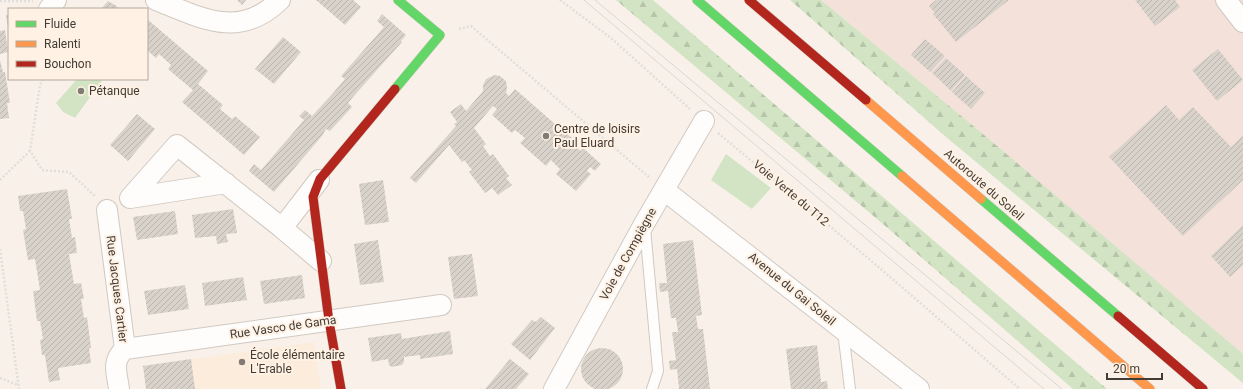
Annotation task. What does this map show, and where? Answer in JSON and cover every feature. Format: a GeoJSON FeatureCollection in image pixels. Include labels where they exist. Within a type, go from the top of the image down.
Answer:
{"type":"FeatureCollection","features":[{"type":"Feature","properties":{"kind":"main road"},"geometry":{"type":"LineString","coordinates":[[341,389],[329,321],[313,196],[320,179],[440,35],[398,0]]}},
{"type":"Feature","properties":{"kind":"main road"},"geometry":{"type":"LineString","coordinates":[[697,0],[1150,389]]}},
{"type":"Feature","properties":{"kind":"main road","name":"Autoroute du Soleil"},"geometry":{"type":"LineString","coordinates":[[749,0],[1203,389]]}},
{"type":"Feature","properties":{"kind":"street"},"geometry":{"type":"LineString","coordinates":[[50,8],[56,0]]}},
{"type":"Feature","properties":{"kind":"street"},"geometry":{"type":"LineString","coordinates":[[156,0],[210,22],[231,23],[250,20],[267,12],[280,0]]}},
{"type":"Feature","properties":{"kind":"street"},"geometry":{"type":"LineString","coordinates":[[1226,0],[1243,22]]}},
{"type":"Feature","properties":{"kind":"street","name":"Voie de Compiègne"},"geometry":{"type":"LineString","coordinates":[[554,389],[644,224],[704,121]]}},
{"type":"Feature","properties":{"kind":"street"},"geometry":{"type":"LineString","coordinates":[[282,228],[320,179]]}},
{"type":"Feature","properties":{"kind":"street"},"geometry":{"type":"LineString","coordinates":[[226,183],[321,260]]}},
{"type":"Feature","properties":{"kind":"street","name":"Avenue du Gai Soleil"},"geometry":{"type":"LineString","coordinates":[[664,190],[755,259],[919,389]]}},
{"type":"Feature","properties":{"kind":"street","name":"Rue Jacques Cartier"},"geometry":{"type":"LineString","coordinates":[[107,210],[125,349],[115,362],[119,389]]}},
{"type":"Feature","properties":{"kind":"street","name":"Rue Vasco de Gama"},"geometry":{"type":"LineString","coordinates":[[125,349],[441,305]]}},
{"type":"Feature","properties":{"kind":"lane"},"geometry":{"type":"LineString","coordinates":[[644,224],[658,371],[652,389]]}},
{"type":"Feature","properties":{"kind":"lane"},"geometry":{"type":"LineString","coordinates":[[843,330],[850,389]]}},
{"type":"Feature","properties":{"kind":"path"},"geometry":{"type":"LineString","coordinates":[[0,2],[56,0]]}},
{"type":"Feature","properties":{"kind":"path","name":"Voie Verte du T12"},"geometry":{"type":"LineString","coordinates":[[560,0],[611,38],[704,121],[875,264],[1020,389]]}},
{"type":"Feature","properties":{"kind":"path"},"geometry":{"type":"LineString","coordinates":[[440,35],[471,26],[664,190]]}},
{"type":"Feature","properties":{"kind":"path"},"geometry":{"type":"LineString","coordinates":[[0,180],[30,151],[40,85],[42,80]]}},
{"type":"Feature","properties":{"kind":"path"},"geometry":{"type":"LineString","coordinates":[[30,151],[42,170],[69,172],[89,189],[107,210]]}},
{"type":"Feature","properties":{"kind":"path"},"geometry":{"type":"LineString","coordinates":[[0,249],[18,387]]}},
{"type":"Feature","properties":{"kind":"path"},"geometry":{"type":"LineString","coordinates":[[0,378],[18,387]]}},
{"type":"Feature","properties":{"kind":"shaded area"},"geometry":{"type":"Polygon","coordinates":[[[821,0],[1243,0],[1243,362],[971,124],[821,0]]]}},
{"type":"Feature","properties":{"kind":"shaded area","name":"École élémentaire L'Erable"},"geometry":{"type":"Polygon","coordinates":[[[314,342],[321,389],[146,389],[143,366],[314,342]]]}},
{"type":"Feature","properties":{"kind":"green space"},"geometry":{"type":"Polygon","coordinates":[[[616,0],[653,0],[1107,389],[1073,389],[883,224],[616,0]]]}},
{"type":"Feature","properties":{"kind":"green space"},"geometry":{"type":"Polygon","coordinates":[[[790,0],[821,0],[971,124],[1243,354],[1243,383],[946,137],[790,0]]]}},
{"type":"Feature","properties":{"kind":"green space","name":"Pétanque"},"geometry":{"type":"Polygon","coordinates":[[[76,80],[102,80],[75,118],[63,112],[56,103],[76,80]]]}},
{"type":"Feature","properties":{"kind":"green space"},"geometry":{"type":"Polygon","coordinates":[[[726,154],[771,188],[752,209],[711,180],[726,154]]]}},
{"type":"Feature","properties":{"kind":"building"},"geometry":{"type":"Polygon","coordinates":[[[237,0],[246,0],[242,5],[237,0]]]}},
{"type":"Feature","properties":{"kind":"building"},"geometry":{"type":"Polygon","coordinates":[[[316,0],[353,0],[361,7],[345,25],[316,0]]]}},
{"type":"Feature","properties":{"kind":"building"},"geometry":{"type":"Polygon","coordinates":[[[936,0],[1009,0],[956,42],[933,14],[935,13],[929,6],[936,0]]]}},
{"type":"Feature","properties":{"kind":"building"},"geometry":{"type":"Polygon","coordinates":[[[1135,0],[1175,0],[1180,7],[1155,26],[1135,0]]]}},
{"type":"Feature","properties":{"kind":"building"},"geometry":{"type":"Polygon","coordinates":[[[108,1],[119,8],[102,8],[108,1]]]}},
{"type":"Feature","properties":{"kind":"building"},"geometry":{"type":"Polygon","coordinates":[[[382,14],[406,35],[401,41],[402,42],[348,103],[352,107],[330,131],[326,129],[322,136],[274,192],[249,171],[254,164],[261,170],[304,120],[299,116],[305,110],[312,116],[334,92],[345,79],[341,76],[384,27],[377,21],[382,14]]]}},
{"type":"Feature","properties":{"kind":"building"},"geometry":{"type":"Polygon","coordinates":[[[6,15],[8,15],[8,27],[6,15]]]}},
{"type":"Feature","properties":{"kind":"building"},"geometry":{"type":"Polygon","coordinates":[[[148,20],[208,71],[198,84],[223,105],[220,109],[232,119],[235,116],[260,137],[244,155],[182,102],[193,90],[168,69],[171,65],[159,54],[156,58],[148,51],[148,20]]]}},
{"type":"Feature","properties":{"kind":"building"},"geometry":{"type":"Polygon","coordinates":[[[5,30],[8,52],[0,54],[0,31],[5,30]]]}},
{"type":"Feature","properties":{"kind":"building"},"geometry":{"type":"Polygon","coordinates":[[[283,37],[301,52],[274,84],[255,69],[283,37]]]}},
{"type":"Feature","properties":{"kind":"building"},"geometry":{"type":"Polygon","coordinates":[[[925,39],[945,56],[930,72],[911,55],[925,39]]]}},
{"type":"Feature","properties":{"kind":"building"},"geometry":{"type":"Polygon","coordinates":[[[1218,49],[1243,80],[1217,101],[1192,70],[1218,49]]]}},
{"type":"Feature","properties":{"kind":"building"},"geometry":{"type":"Polygon","coordinates":[[[946,58],[965,75],[951,91],[932,73],[946,58]]]}},
{"type":"Feature","properties":{"kind":"building"},"geometry":{"type":"Polygon","coordinates":[[[0,60],[3,72],[5,72],[10,103],[7,103],[9,118],[0,119],[0,60]]]}},
{"type":"Feature","properties":{"kind":"building","name":"Centre de loisirs Paul Eluard"},"geometry":{"type":"Polygon","coordinates":[[[495,75],[500,76],[506,81],[506,93],[509,96],[515,89],[555,124],[553,126],[558,131],[560,128],[578,143],[576,146],[581,151],[583,148],[601,164],[595,171],[590,167],[587,171],[591,174],[576,191],[556,174],[560,169],[551,160],[546,166],[520,143],[525,138],[515,130],[512,133],[492,115],[497,109],[493,106],[474,128],[486,144],[483,146],[490,156],[493,154],[509,176],[506,178],[512,185],[498,195],[492,188],[485,193],[469,172],[472,170],[464,160],[462,162],[449,145],[416,183],[410,178],[456,126],[454,124],[457,122],[450,112],[461,104],[466,111],[483,91],[483,85],[486,79],[495,75]]]}},
{"type":"Feature","properties":{"kind":"building"},"geometry":{"type":"Polygon","coordinates":[[[966,76],[985,93],[971,109],[952,92],[966,76]]]}},
{"type":"Feature","properties":{"kind":"building"},"geometry":{"type":"Polygon","coordinates":[[[1166,105],[1179,120],[1193,107],[1231,147],[1243,135],[1243,180],[1183,236],[1109,157],[1166,105]]]}},
{"type":"Feature","properties":{"kind":"building"},"geometry":{"type":"Polygon","coordinates":[[[137,114],[155,129],[128,161],[110,145],[137,114]]]}},
{"type":"Feature","properties":{"kind":"building"},"geometry":{"type":"Polygon","coordinates":[[[383,180],[389,222],[365,225],[359,184],[383,180]]]}},
{"type":"Feature","properties":{"kind":"building"},"geometry":{"type":"Polygon","coordinates":[[[67,189],[72,219],[69,219],[72,238],[75,237],[77,253],[69,254],[74,284],[81,283],[84,299],[81,299],[84,318],[87,317],[91,348],[89,348],[91,363],[58,368],[60,380],[49,382],[45,355],[42,355],[40,340],[43,339],[40,321],[37,321],[33,291],[40,290],[35,259],[28,260],[23,230],[26,229],[23,211],[20,211],[18,196],[67,189]]]}},
{"type":"Feature","properties":{"kind":"building"},"geometry":{"type":"Polygon","coordinates":[[[233,209],[237,233],[226,234],[228,242],[217,244],[216,236],[195,238],[192,215],[233,209]]]}},
{"type":"Feature","properties":{"kind":"building"},"geometry":{"type":"Polygon","coordinates":[[[175,211],[178,234],[137,240],[133,217],[175,211]]]}},
{"type":"Feature","properties":{"kind":"building"},"geometry":{"type":"Polygon","coordinates":[[[1243,225],[1243,265],[1230,277],[1211,256],[1243,225]]]}},
{"type":"Feature","properties":{"kind":"building"},"geometry":{"type":"Polygon","coordinates":[[[378,240],[384,282],[360,285],[354,244],[378,240]]]}},
{"type":"Feature","properties":{"kind":"building"},"geometry":{"type":"Polygon","coordinates":[[[693,240],[702,315],[696,316],[698,329],[703,329],[710,389],[679,389],[677,369],[670,370],[669,361],[676,360],[672,332],[678,332],[676,318],[671,318],[668,291],[660,292],[659,283],[667,283],[663,244],[693,240]]]}},
{"type":"Feature","properties":{"kind":"building"},"geometry":{"type":"Polygon","coordinates":[[[472,254],[478,296],[454,299],[448,257],[472,254]]]}},
{"type":"Feature","properties":{"kind":"building"},"geometry":{"type":"Polygon","coordinates":[[[302,275],[305,298],[264,304],[260,281],[302,275]]]}},
{"type":"Feature","properties":{"kind":"building"},"geometry":{"type":"Polygon","coordinates":[[[243,277],[247,300],[205,306],[202,283],[243,277]]]}},
{"type":"Feature","properties":{"kind":"building"},"geometry":{"type":"Polygon","coordinates":[[[185,285],[189,309],[148,315],[144,291],[185,285]]]}},
{"type":"Feature","properties":{"kind":"building"},"geometry":{"type":"Polygon","coordinates":[[[541,317],[555,328],[530,360],[511,344],[532,320],[536,322],[541,317]]]}},
{"type":"Feature","properties":{"kind":"building"},"geometry":{"type":"Polygon","coordinates":[[[450,331],[453,354],[420,359],[420,355],[404,357],[404,362],[402,365],[392,367],[389,365],[388,359],[372,362],[368,338],[401,333],[402,339],[450,331]]]}},
{"type":"Feature","properties":{"kind":"building"},"geometry":{"type":"Polygon","coordinates":[[[817,345],[821,382],[827,381],[828,389],[791,389],[786,349],[817,345]]]}},
{"type":"Feature","properties":{"kind":"building"},"geometry":{"type":"Polygon","coordinates":[[[598,348],[606,348],[614,351],[620,357],[623,369],[620,381],[614,387],[606,390],[598,390],[590,387],[584,381],[581,373],[581,365],[584,357],[590,351],[598,348]]]}},
{"type":"Feature","properties":{"kind":"building"},"geometry":{"type":"Polygon","coordinates":[[[191,359],[195,389],[146,389],[143,366],[191,359]]]}},
{"type":"Feature","properties":{"kind":"building"},"geometry":{"type":"Polygon","coordinates":[[[510,359],[529,374],[516,389],[485,389],[510,359]]]}},
{"type":"Feature","properties":{"kind":"tram line"},"geometry":{"type":"LineString","coordinates":[[584,0],[1044,389]]}},
{"type":"Feature","properties":{"kind":"tram line"},"geometry":{"type":"LineString","coordinates":[[595,0],[1062,389]]}},
{"type":"Feature","properties":{"kind":"traffic: fast"},"geometry":{"type":"LineString","coordinates":[[395,89],[440,35],[398,0]]}},
{"type":"Feature","properties":{"kind":"traffic: fast"},"geometry":{"type":"LineString","coordinates":[[697,0],[902,176]]}},
{"type":"Feature","properties":{"kind":"traffic: fast"},"geometry":{"type":"LineString","coordinates":[[981,199],[1118,316]]}},
{"type":"Feature","properties":{"kind":"traffic: slow"},"geometry":{"type":"LineString","coordinates":[[866,100],[981,199]]}},
{"type":"Feature","properties":{"kind":"traffic: slow"},"geometry":{"type":"LineString","coordinates":[[902,176],[1150,389]]}},
{"type":"Feature","properties":{"kind":"traffic: jam"},"geometry":{"type":"LineString","coordinates":[[749,0],[866,100]]}},
{"type":"Feature","properties":{"kind":"traffic: jam"},"geometry":{"type":"LineString","coordinates":[[341,389],[329,321],[313,197],[320,179],[395,89]]}},
{"type":"Feature","properties":{"kind":"traffic: jam"},"geometry":{"type":"LineString","coordinates":[[1118,316],[1203,389]]}},
{"type":"Feature","properties":{"kind":"place","name":"Pétanque"},"geometry":{"type":"Point","coordinates":[81,91]}},
{"type":"Feature","properties":{"kind":"place","name":"Centre de loisirs Paul Eluard"},"geometry":{"type":"Point","coordinates":[546,136]}},
{"type":"Feature","properties":{"kind":"place","name":"École élémentaire L'Erable"},"geometry":{"type":"Point","coordinates":[242,362]}}]}
